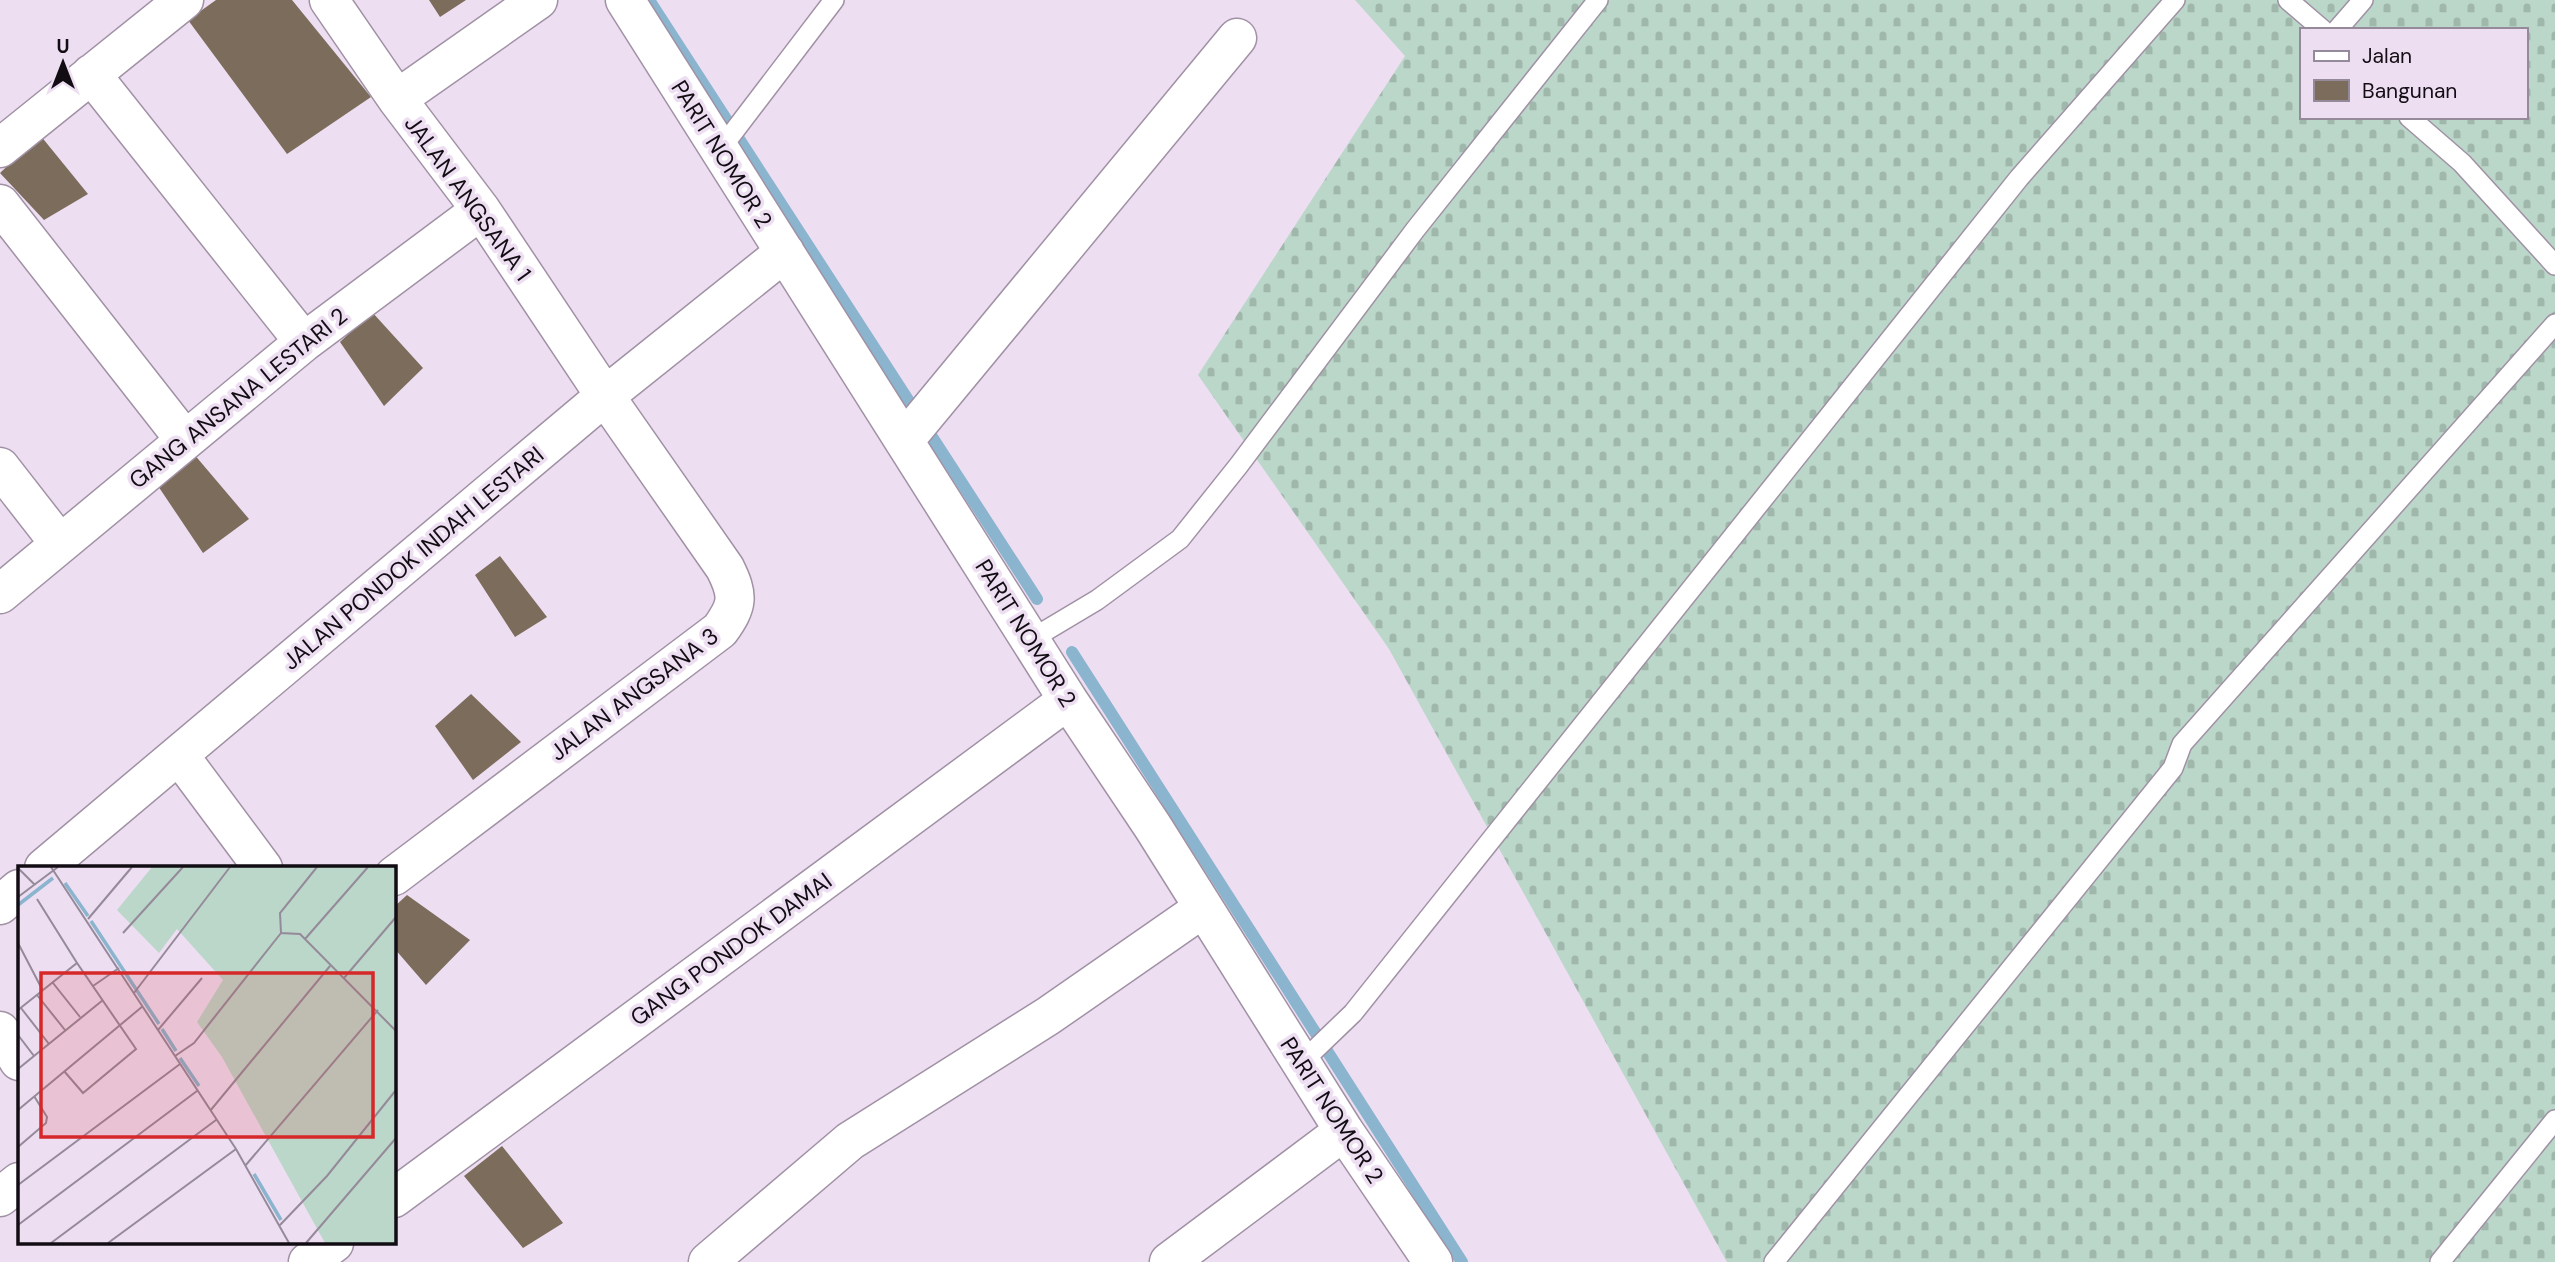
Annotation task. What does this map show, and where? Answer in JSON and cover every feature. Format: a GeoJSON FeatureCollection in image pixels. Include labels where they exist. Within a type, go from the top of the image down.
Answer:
{"type":"FeatureCollection","features":[{"type":"Feature","properties":{"kind":"street"},"geometry":{"type":"LineString","coordinates":[[4,133],[92,74],[184,0]]}},
{"type":"Feature","properties":{"kind":"street","name":"JALAN ANGSANA 1"},"geometry":{"type":"LineString","coordinates":[[329,0],[397,99],[481,210],[605,396]]}},
{"type":"Feature","properties":{"kind":"street"},"geometry":{"type":"LineString","coordinates":[[397,99],[538,0]]}},
{"type":"Feature","properties":{"kind":"street","name":"PARIT NOMOR 2"},"geometry":{"type":"LineString","coordinates":[[625,0],[1068,700],[1153,827],[1202,909],[1344,1131],[1433,1262]]}},
{"type":"Feature","properties":{"kind":"street"},"geometry":{"type":"LineString","coordinates":[[904,441],[1237,38]]}},
{"type":"Feature","properties":{"kind":"street"},"geometry":{"type":"LineString","coordinates":[[92,74],[304,342]]}},
{"type":"Feature","properties":{"kind":"street"},"geometry":{"type":"LineString","coordinates":[[0,204],[185,440]]}},
{"type":"Feature","properties":{"kind":"street","name":"GANG ANSANA LESTARI 2"},"geometry":{"type":"LineString","coordinates":[[0,594],[304,342],[481,210]]}},
{"type":"Feature","properties":{"kind":"street","name":"JALAN PONDOK INDAH LESTARI"},"geometry":{"type":"LineString","coordinates":[[46,866],[605,396],[785,252]]}},
{"type":"Feature","properties":{"kind":"street","name":"JALAN ANGSANA 3"},"geometry":{"type":"LineString","coordinates":[[396,874],[720,631],[734,611],[734,587],[725,568],[605,396]]}},
{"type":"Feature","properties":{"kind":"street"},"geometry":{"type":"LineString","coordinates":[[0,467],[60,544]]}},
{"type":"Feature","properties":{"kind":"street","name":"GANG PONDOK DAMAI"},"geometry":{"type":"LineString","coordinates":[[396,1197],[1068,700]]}},
{"type":"Feature","properties":{"kind":"street"},"geometry":{"type":"LineString","coordinates":[[179,755],[262,866]]}},
{"type":"Feature","properties":{"kind":"street"},"geometry":{"type":"LineString","coordinates":[[0,905],[18,890]]}},
{"type":"Feature","properties":{"kind":"street"},"geometry":{"type":"LineString","coordinates":[[708,1262],[850,1141],[1048,1016],[1202,909]]}},
{"type":"Feature","properties":{"kind":"street"},"geometry":{"type":"LineString","coordinates":[[0,1031],[18,1059]]}},
{"type":"Feature","properties":{"kind":"street"},"geometry":{"type":"LineString","coordinates":[[1169,1262],[1344,1131]]}},
{"type":"Feature","properties":{"kind":"street"},"geometry":{"type":"LineString","coordinates":[[0,1197],[18,1183]]}},
{"type":"Feature","properties":{"kind":"street"},"geometry":{"type":"LineString","coordinates":[[308,1262],[333,1244]]}},
{"type":"Feature","properties":{"kind":"lane"},"geometry":{"type":"LineString","coordinates":[[719,151],[834,0]]}},
{"type":"Feature","properties":{"kind":"lane"},"geometry":{"type":"LineString","coordinates":[[1030,640],[1097,600],[1180,538],[1239,465],[1424,219],[1598,0]]}},
{"type":"Feature","properties":{"kind":"lane"},"geometry":{"type":"LineString","coordinates":[[1301,1063],[1353,1013],[2019,178],[2175,0]]}},
{"type":"Feature","properties":{"kind":"lane"},"geometry":{"type":"LineString","coordinates":[[2288,0],[2321,28]]}},
{"type":"Feature","properties":{"kind":"lane"},"geometry":{"type":"LineString","coordinates":[[2339,28],[2363,0]]}},
{"type":"Feature","properties":{"kind":"lane"},"geometry":{"type":"LineString","coordinates":[[2411,119],[2462,163],[2555,265]]}},
{"type":"Feature","properties":{"kind":"lane"},"geometry":{"type":"LineString","coordinates":[[1774,1262],[2174,768],[2182,744],[2555,324]]}},
{"type":"Feature","properties":{"kind":"lane"},"geometry":{"type":"LineString","coordinates":[[2440,1262],[2555,1120]]}},
{"type":"Feature","properties":{"kind":"green space"},"geometry":{"type":"Polygon","coordinates":[[[1355,0],[2555,0],[2555,1262],[1727,1262],[1389,649],[1198,375],[1405,56],[1355,0]]]}},
{"type":"Feature","properties":{"kind":"building"},"geometry":{"type":"Polygon","coordinates":[[[216,0],[292,0],[371,97],[287,154],[188,20],[216,0]]]}},
{"type":"Feature","properties":{"kind":"building"},"geometry":{"type":"Polygon","coordinates":[[[429,0],[466,0],[440,17],[429,0]]]}},
{"type":"Feature","properties":{"kind":"building"},"geometry":{"type":"Polygon","coordinates":[[[40,135],[88,194],[44,220],[0,173],[40,135]]]}},
{"type":"Feature","properties":{"kind":"building"},"geometry":{"type":"Polygon","coordinates":[[[372,312],[423,368],[384,406],[340,342],[372,312]]]}},
{"type":"Feature","properties":{"kind":"building"},"geometry":{"type":"Polygon","coordinates":[[[193,453],[249,519],[203,553],[154,480],[193,453]]]}},
{"type":"Feature","properties":{"kind":"building"},"geometry":{"type":"Polygon","coordinates":[[[500,556],[547,617],[515,637],[475,575],[500,556]]]}},
{"type":"Feature","properties":{"kind":"building"},"geometry":{"type":"Polygon","coordinates":[[[471,694],[521,742],[473,780],[435,726],[471,694]]]}},
{"type":"Feature","properties":{"kind":"building"},"geometry":{"type":"Polygon","coordinates":[[[407,895],[470,940],[426,985],[396,950],[396,905],[407,895]]]}},
{"type":"Feature","properties":{"kind":"building"},"geometry":{"type":"Polygon","coordinates":[[[502,1146],[563,1223],[523,1248],[464,1176],[502,1146]]]}},
{"type":"Feature","properties":{"kind":"waterway"},"geometry":{"type":"LineString","coordinates":[[649,0],[1037,599]]}},
{"type":"Feature","properties":{"kind":"waterway"},"geometry":{"type":"LineString","coordinates":[[1072,652],[1462,1262]]}}]}
